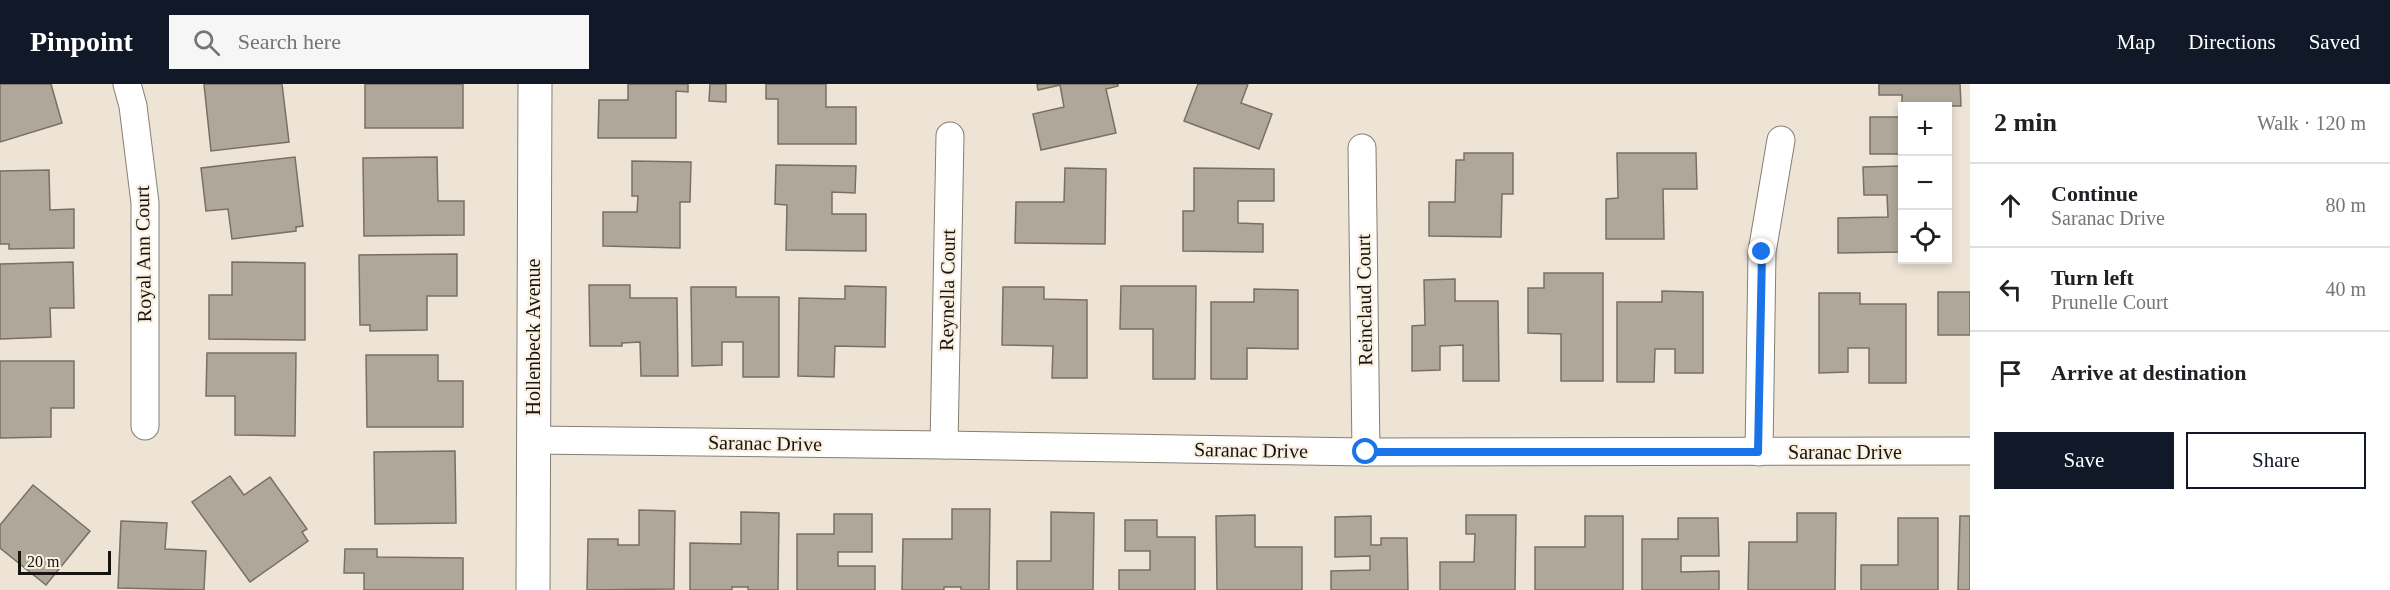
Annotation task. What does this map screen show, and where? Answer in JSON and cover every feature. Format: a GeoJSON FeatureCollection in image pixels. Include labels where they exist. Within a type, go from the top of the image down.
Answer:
{"type":"FeatureCollection","features":[{"type":"Feature","properties":{"kind":"street","name":"Royal Ann Court"},"geometry":{"type":"LineString","coordinates":[[127,84],[133,106],[145,203],[145,426]]}},
{"type":"Feature","properties":{"kind":"street","name":"Hollenbeck Avenue"},"geometry":{"type":"LineString","coordinates":[[533,590],[535,84]]}},
{"type":"Feature","properties":{"kind":"street","name":"Reynella Court"},"geometry":{"type":"LineString","coordinates":[[944,445],[950,136]]}},
{"type":"Feature","properties":{"kind":"street"},"geometry":{"type":"LineString","coordinates":[[1758,452],[1762,252],[1781,140]]}},
{"type":"Feature","properties":{"kind":"street","name":"Reinclaud Court"},"geometry":{"type":"LineString","coordinates":[[1362,148],[1366,452]]}},
{"type":"Feature","properties":{"kind":"street","name":"Saranac Drive"},"geometry":{"type":"LineString","coordinates":[[533,440],[1366,452],[1970,451]]}},
{"type":"Feature","properties":{"kind":"building"},"geometry":{"type":"Polygon","coordinates":[[[0,84],[51,84],[62,123],[0,142],[0,84]]]}},
{"type":"Feature","properties":{"kind":"building"},"geometry":{"type":"Polygon","coordinates":[[[204,84],[282,84],[289,142],[211,151],[204,84]]]}},
{"type":"Feature","properties":{"kind":"building"},"geometry":{"type":"Polygon","coordinates":[[[365,84],[463,84],[463,128],[365,128],[365,84]]]}},
{"type":"Feature","properties":{"kind":"building"},"geometry":{"type":"Polygon","coordinates":[[[628,84],[688,84],[688,92],[676,91],[676,138],[598,138],[599,100],[628,100],[628,84]]]}},
{"type":"Feature","properties":{"kind":"building"},"geometry":{"type":"Polygon","coordinates":[[[710,84],[726,84],[726,102],[709,101],[710,84]]]}},
{"type":"Feature","properties":{"kind":"building"},"geometry":{"type":"Polygon","coordinates":[[[766,84],[826,84],[826,107],[856,107],[856,144],[778,144],[778,99],[766,99],[766,84]]]}},
{"type":"Feature","properties":{"kind":"building"},"geometry":{"type":"Polygon","coordinates":[[[1037,84],[1118,84],[1118,86],[1106,89],[1116,133],[1041,150],[1033,114],[1064,107],[1060,85],[1038,90],[1037,84]]]}},
{"type":"Feature","properties":{"kind":"building"},"geometry":{"type":"Polygon","coordinates":[[[1198,84],[1248,84],[1241,103],[1272,114],[1259,149],[1184,121],[1198,84]]]}},
{"type":"Feature","properties":{"kind":"building"},"geometry":{"type":"Polygon","coordinates":[[[1879,84],[1960,84],[1961,106],[1952,106],[1952,102],[1902,102],[1902,95],[1879,95],[1879,84]]]}},
{"type":"Feature","properties":{"kind":"building"},"geometry":{"type":"Polygon","coordinates":[[[1870,117],[1898,117],[1898,154],[1870,154],[1870,117]]]}},
{"type":"Feature","properties":{"kind":"building"},"geometry":{"type":"Polygon","coordinates":[[[1464,153],[1513,153],[1513,194],[1502,194],[1501,237],[1429,236],[1429,202],[1455,202],[1456,160],[1464,160],[1464,153]]]}},
{"type":"Feature","properties":{"kind":"building"},"geometry":{"type":"Polygon","coordinates":[[[1617,153],[1696,153],[1697,189],[1663,189],[1664,239],[1606,239],[1606,199],[1618,198],[1617,153]]]}},
{"type":"Feature","properties":{"kind":"building"},"geometry":{"type":"Polygon","coordinates":[[[295,157],[303,226],[296,227],[296,231],[232,239],[228,209],[206,211],[201,168],[295,157]]]}},
{"type":"Feature","properties":{"kind":"building"},"geometry":{"type":"Polygon","coordinates":[[[437,157],[438,201],[464,201],[464,235],[364,236],[363,158],[437,157]]]}},
{"type":"Feature","properties":{"kind":"building"},"geometry":{"type":"Polygon","coordinates":[[[632,161],[691,162],[690,202],[680,202],[680,248],[603,246],[603,212],[637,212],[638,196],[632,196],[632,161]]]}},
{"type":"Feature","properties":{"kind":"building"},"geometry":{"type":"Polygon","coordinates":[[[776,165],[856,166],[855,193],[832,192],[832,214],[866,214],[866,251],[786,250],[787,205],[775,204],[776,165]]]}},
{"type":"Feature","properties":{"kind":"building"},"geometry":{"type":"Polygon","coordinates":[[[1898,166],[1898,252],[1838,253],[1838,218],[1888,217],[1887,195],[1864,195],[1863,167],[1898,166]]]}},
{"type":"Feature","properties":{"kind":"building"},"geometry":{"type":"Polygon","coordinates":[[[1065,168],[1106,169],[1105,244],[1015,243],[1016,202],[1064,202],[1065,168]]]}},
{"type":"Feature","properties":{"kind":"building"},"geometry":{"type":"Polygon","coordinates":[[[1194,168],[1274,169],[1274,201],[1238,201],[1238,223],[1263,224],[1263,252],[1183,251],[1183,211],[1194,211],[1194,168]]]}},
{"type":"Feature","properties":{"kind":"building"},"geometry":{"type":"Polygon","coordinates":[[[49,170],[50,210],[74,209],[74,248],[9,249],[9,244],[0,244],[0,171],[49,170]]]}},
{"type":"Feature","properties":{"kind":"building"},"geometry":{"type":"Polygon","coordinates":[[[457,254],[457,296],[427,296],[427,330],[370,331],[370,325],[360,325],[359,255],[457,254]]]}},
{"type":"Feature","properties":{"kind":"building"},"geometry":{"type":"Polygon","coordinates":[[[73,262],[74,308],[50,308],[51,337],[0,339],[0,264],[73,262]]]}},
{"type":"Feature","properties":{"kind":"building"},"geometry":{"type":"Polygon","coordinates":[[[232,262],[305,263],[305,340],[209,339],[209,295],[232,295],[232,262]]]}},
{"type":"Feature","properties":{"kind":"building"},"geometry":{"type":"Polygon","coordinates":[[[1544,273],[1603,273],[1603,381],[1561,381],[1561,334],[1528,333],[1528,288],[1544,288],[1544,273]]]}},
{"type":"Feature","properties":{"kind":"building"},"geometry":{"type":"Polygon","coordinates":[[[1455,279],[1455,301],[1498,301],[1499,381],[1463,381],[1463,345],[1440,346],[1440,370],[1412,371],[1412,326],[1425,325],[1424,280],[1455,279]]]}},
{"type":"Feature","properties":{"kind":"building"},"geometry":{"type":"Polygon","coordinates":[[[589,285],[630,285],[630,298],[677,298],[678,376],[641,376],[640,342],[622,343],[622,346],[590,346],[589,285]]]}},
{"type":"Feature","properties":{"kind":"building"},"geometry":{"type":"Polygon","coordinates":[[[845,286],[886,287],[885,347],[835,346],[834,377],[798,376],[799,298],[845,299],[845,286]]]}},
{"type":"Feature","properties":{"kind":"building"},"geometry":{"type":"Polygon","coordinates":[[[1121,286],[1196,286],[1195,379],[1153,379],[1153,329],[1120,329],[1121,286]]]}},
{"type":"Feature","properties":{"kind":"building"},"geometry":{"type":"Polygon","coordinates":[[[691,287],[736,287],[736,297],[779,297],[779,377],[743,377],[743,342],[722,342],[722,365],[692,366],[691,287]]]}},
{"type":"Feature","properties":{"kind":"building"},"geometry":{"type":"Polygon","coordinates":[[[1003,287],[1044,287],[1044,299],[1087,300],[1087,378],[1052,378],[1053,346],[1002,345],[1003,287]]]}},
{"type":"Feature","properties":{"kind":"building"},"geometry":{"type":"Polygon","coordinates":[[[1254,289],[1298,290],[1298,349],[1247,348],[1247,379],[1211,379],[1211,302],[1254,302],[1254,289]]]}},
{"type":"Feature","properties":{"kind":"building"},"geometry":{"type":"Polygon","coordinates":[[[1662,291],[1703,292],[1703,373],[1675,373],[1675,349],[1655,349],[1654,382],[1617,382],[1617,302],[1662,302],[1662,291]]]}},
{"type":"Feature","properties":{"kind":"building"},"geometry":{"type":"Polygon","coordinates":[[[1938,292],[1970,292],[1970,335],[1938,335],[1938,292]]]}},
{"type":"Feature","properties":{"kind":"building"},"geometry":{"type":"Polygon","coordinates":[[[1819,293],[1860,293],[1860,304],[1906,304],[1906,383],[1869,383],[1869,348],[1848,348],[1848,372],[1819,373],[1819,293]]]}},
{"type":"Feature","properties":{"kind":"building"},"geometry":{"type":"Polygon","coordinates":[[[207,353],[296,353],[295,436],[235,435],[235,396],[206,396],[207,353]]]}},
{"type":"Feature","properties":{"kind":"building"},"geometry":{"type":"Polygon","coordinates":[[[366,355],[438,355],[438,381],[463,381],[463,427],[367,427],[366,355]]]}},
{"type":"Feature","properties":{"kind":"building"},"geometry":{"type":"Polygon","coordinates":[[[0,361],[74,361],[74,408],[51,408],[51,437],[0,438],[0,361]]]}},
{"type":"Feature","properties":{"kind":"building"},"geometry":{"type":"Polygon","coordinates":[[[455,451],[456,523],[375,524],[374,452],[455,451]]]}},
{"type":"Feature","properties":{"kind":"building"},"geometry":{"type":"Polygon","coordinates":[[[230,476],[244,495],[270,477],[307,529],[302,532],[308,541],[250,582],[192,502],[230,476]]]}},
{"type":"Feature","properties":{"kind":"building"},"geometry":{"type":"Polygon","coordinates":[[[33,485],[90,531],[46,585],[0,548],[0,525],[33,485]]]}},
{"type":"Feature","properties":{"kind":"building"},"geometry":{"type":"Polygon","coordinates":[[[952,509],[990,509],[989,590],[961,590],[961,587],[944,587],[944,590],[902,590],[903,539],[952,539],[952,509]]]}},
{"type":"Feature","properties":{"kind":"building"},"geometry":{"type":"Polygon","coordinates":[[[639,510],[675,511],[674,589],[587,590],[588,539],[618,539],[618,545],[639,545],[639,510]]]}},
{"type":"Feature","properties":{"kind":"building"},"geometry":{"type":"Polygon","coordinates":[[[741,512],[779,513],[778,590],[748,590],[748,587],[732,587],[732,590],[690,590],[690,543],[741,544],[741,512]]]}},
{"type":"Feature","properties":{"kind":"building"},"geometry":{"type":"Polygon","coordinates":[[[1051,512],[1094,513],[1093,590],[1017,590],[1017,561],[1051,561],[1051,512]]]}},
{"type":"Feature","properties":{"kind":"building"},"geometry":{"type":"Polygon","coordinates":[[[1797,513],[1836,513],[1835,590],[1748,590],[1749,542],[1797,542],[1797,513]]]}},
{"type":"Feature","properties":{"kind":"building"},"geometry":{"type":"Polygon","coordinates":[[[834,514],[872,514],[872,552],[838,552],[838,566],[875,566],[875,590],[797,590],[797,534],[834,534],[834,514]]]}},
{"type":"Feature","properties":{"kind":"building"},"geometry":{"type":"Polygon","coordinates":[[[1255,515],[1255,547],[1302,547],[1302,590],[1217,590],[1216,516],[1255,515]]]}},
{"type":"Feature","properties":{"kind":"building"},"geometry":{"type":"Polygon","coordinates":[[[1466,515],[1516,515],[1515,590],[1440,590],[1440,562],[1474,562],[1475,534],[1466,534],[1466,515]]]}},
{"type":"Feature","properties":{"kind":"building"},"geometry":{"type":"Polygon","coordinates":[[[1371,516],[1371,545],[1381,545],[1381,538],[1407,538],[1408,590],[1331,590],[1331,571],[1370,570],[1370,556],[1335,557],[1335,517],[1371,516]]]}},
{"type":"Feature","properties":{"kind":"building"},"geometry":{"type":"Polygon","coordinates":[[[1585,516],[1623,516],[1623,590],[1535,590],[1535,547],[1585,547],[1585,516]]]}},
{"type":"Feature","properties":{"kind":"building"},"geometry":{"type":"Polygon","coordinates":[[[1960,516],[1970,516],[1970,590],[1958,590],[1960,516]]]}},
{"type":"Feature","properties":{"kind":"building"},"geometry":{"type":"Polygon","coordinates":[[[1678,518],[1718,518],[1719,556],[1681,556],[1681,572],[1719,571],[1719,590],[1642,590],[1642,539],[1678,539],[1678,518]]]}},
{"type":"Feature","properties":{"kind":"building"},"geometry":{"type":"Polygon","coordinates":[[[1898,518],[1938,518],[1938,590],[1861,590],[1861,565],[1898,565],[1898,518]]]}},
{"type":"Feature","properties":{"kind":"building"},"geometry":{"type":"Polygon","coordinates":[[[1125,520],[1157,520],[1157,537],[1195,537],[1195,590],[1119,590],[1119,570],[1150,570],[1150,551],[1125,551],[1125,520]]]}},
{"type":"Feature","properties":{"kind":"building"},"geometry":{"type":"Polygon","coordinates":[[[121,521],[167,523],[165,549],[206,551],[204,590],[118,588],[121,521]]]}},
{"type":"Feature","properties":{"kind":"building"},"geometry":{"type":"Polygon","coordinates":[[[345,549],[377,549],[377,557],[463,558],[463,590],[364,590],[364,573],[344,573],[345,549]]]}},
{"type":"Feature","properties":{"kind":"route"},"geometry":{"type":"LineString","coordinates":[[1366,452],[1758,452],[1762,252]]}}]}
